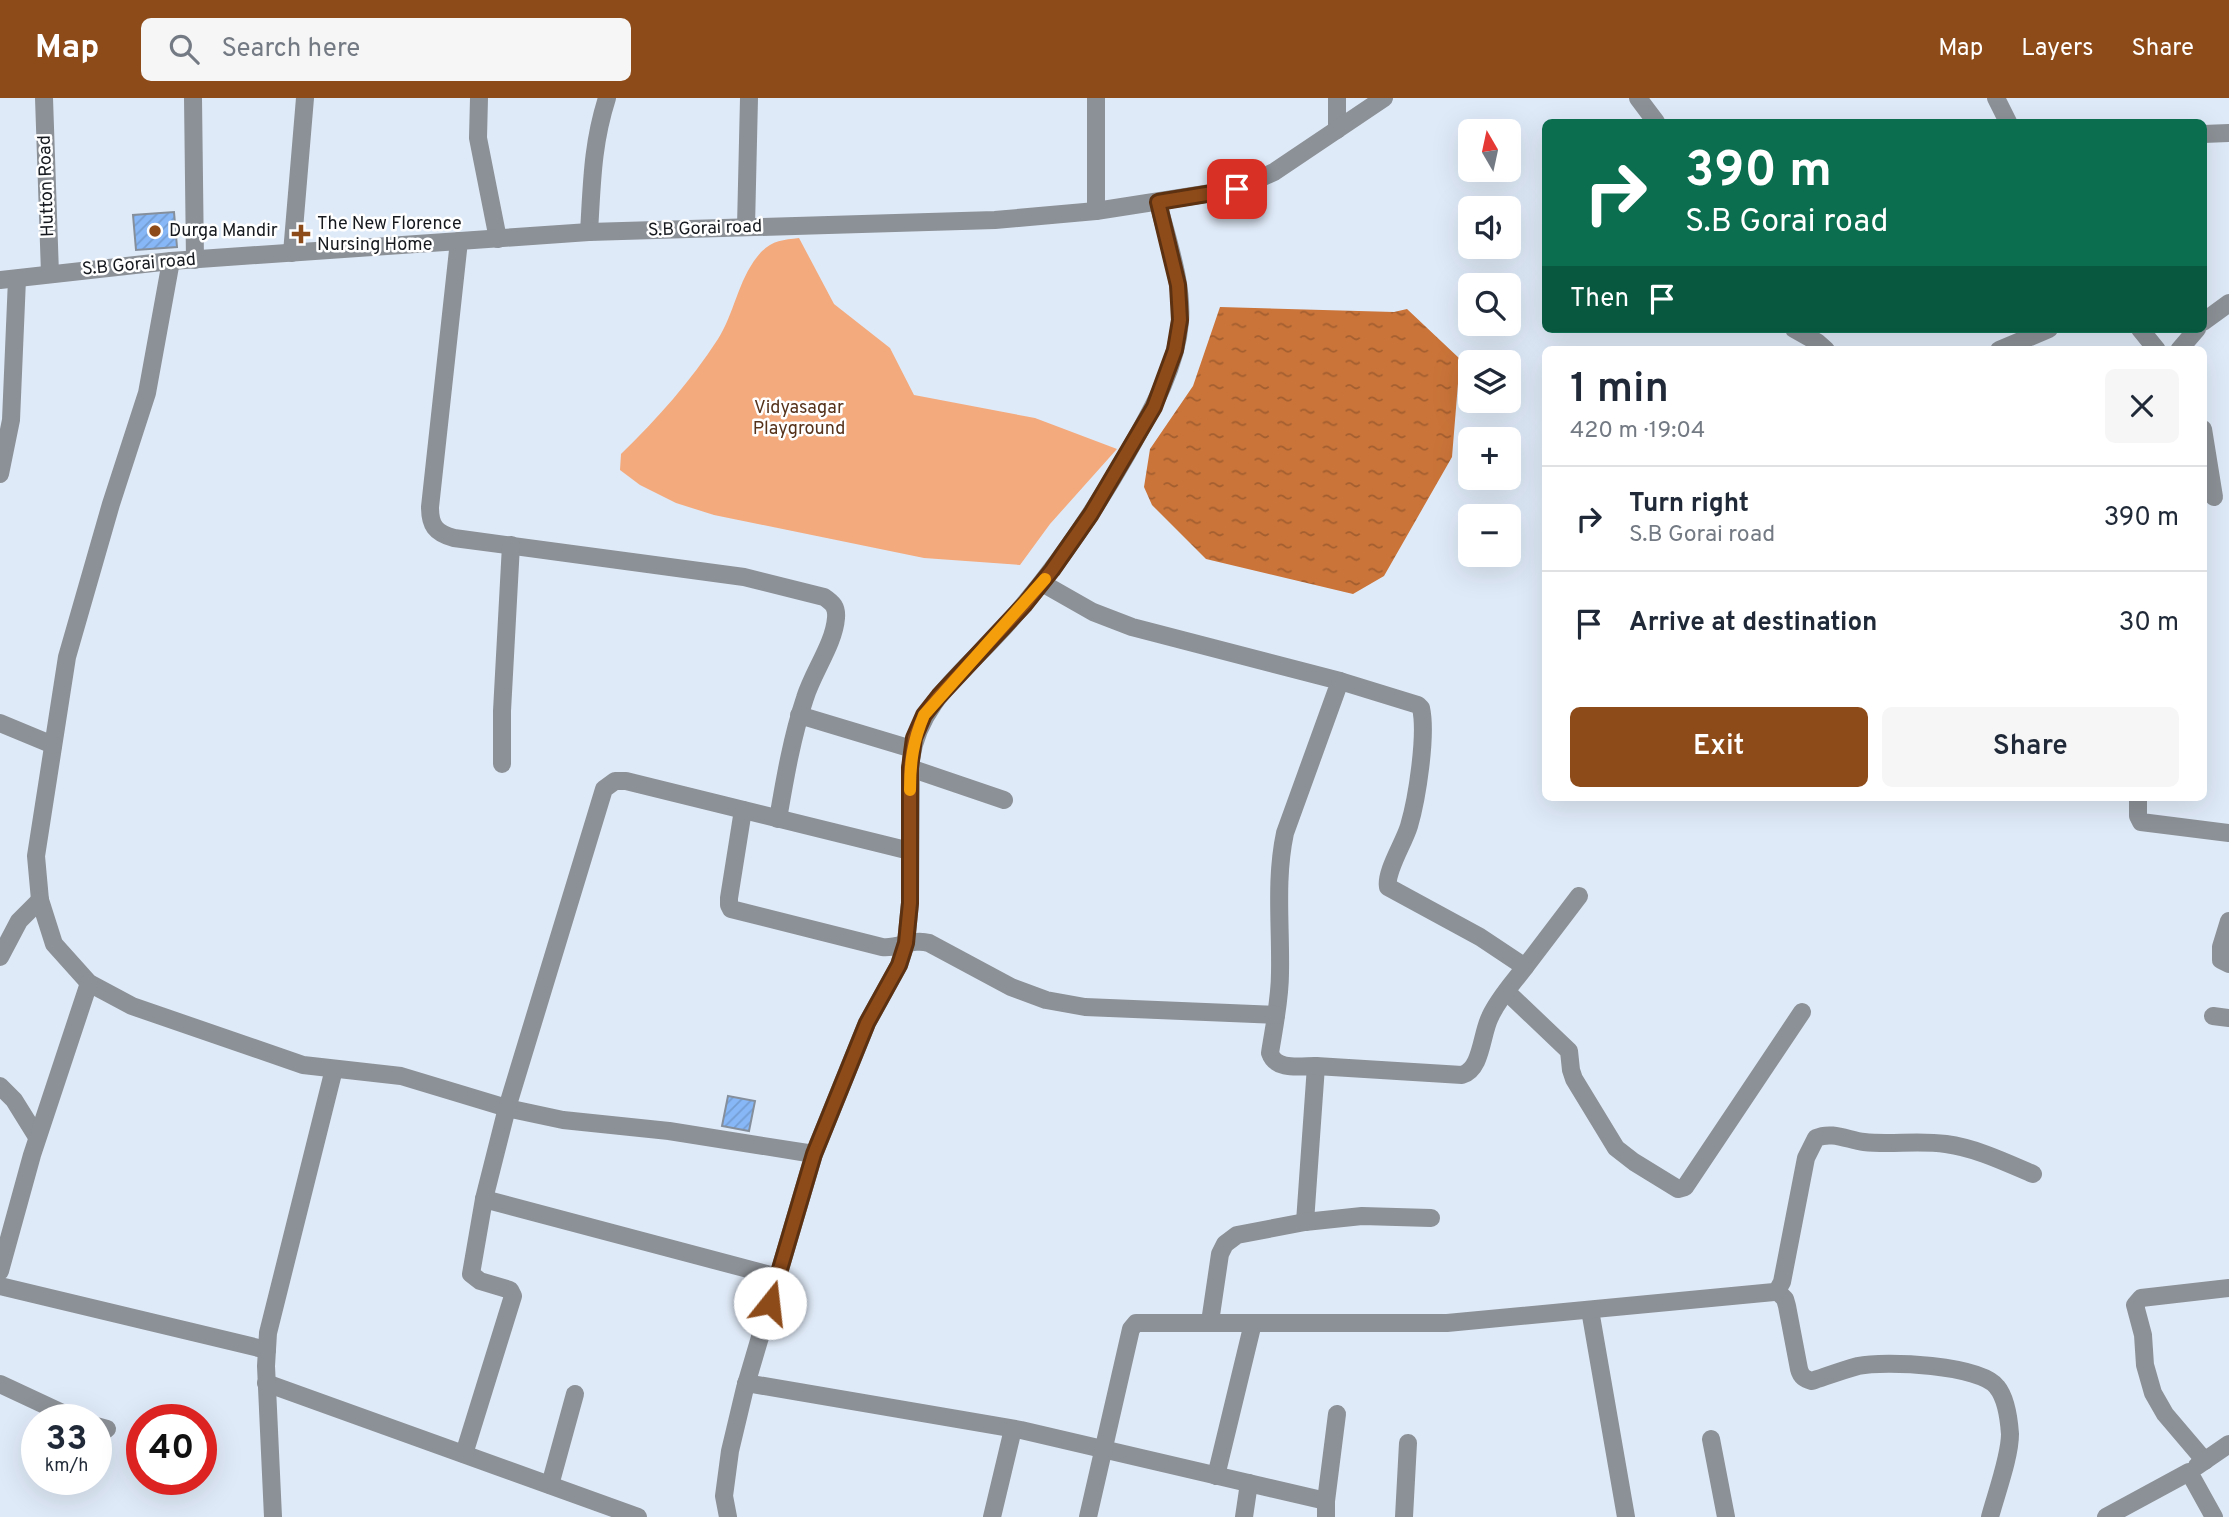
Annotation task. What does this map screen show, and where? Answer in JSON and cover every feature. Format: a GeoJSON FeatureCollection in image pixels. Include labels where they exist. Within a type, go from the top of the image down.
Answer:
{"type":"FeatureCollection","features":[{"type":"Feature","properties":{"kind":"street","name":"Hutton Road"},"geometry":{"type":"LineString","coordinates":[[44,98],[50,274]]}},
{"type":"Feature","properties":{"kind":"street"},"geometry":{"type":"LineString","coordinates":[[193,98],[195,260]]}},
{"type":"Feature","properties":{"kind":"street"},"geometry":{"type":"LineString","coordinates":[[292,253],[305,98]]}},
{"type":"Feature","properties":{"kind":"street"},"geometry":{"type":"LineString","coordinates":[[479,98],[478,138],[498,239]]}},
{"type":"Feature","properties":{"kind":"street"},"geometry":{"type":"LineString","coordinates":[[589,232],[593,152],[607,98]]}},
{"type":"Feature","properties":{"kind":"street"},"geometry":{"type":"LineString","coordinates":[[746,227],[749,98]]}},
{"type":"Feature","properties":{"kind":"street"},"geometry":{"type":"LineString","coordinates":[[1096,98],[1096,211]]}},
{"type":"Feature","properties":{"kind":"street"},"geometry":{"type":"LineString","coordinates":[[1337,98],[1337,130]]}},
{"type":"Feature","properties":{"kind":"street","name":"S.B Gorai road"},"geometry":{"type":"LineString","coordinates":[[8,280],[171,261],[589,232],[995,220],[1096,211],[1237,189],[1274,172],[1384,98]]}},
{"type":"Feature","properties":{"kind":"street"},"geometry":{"type":"LineString","coordinates":[[1638,98],[1654,119]]}},
{"type":"Feature","properties":{"kind":"street"},"geometry":{"type":"LineString","coordinates":[[1996,98],[2006,119]]}},
{"type":"Feature","properties":{"kind":"street"},"geometry":{"type":"LineString","coordinates":[[2207,134],[2229,133]]}},
{"type":"Feature","properties":{"kind":"street"},"geometry":{"type":"LineString","coordinates":[[728,1517],[724,1496],[730,1451],[746,1383],[814,1154],[867,1023],[899,965],[906,943],[910,903],[910,768],[914,738],[924,715],[939,696],[997,636],[1042,583],[1091,514],[1154,407],[1175,350],[1180,320],[1178,285],[1158,202]]}},
{"type":"Feature","properties":{"kind":"street"},"geometry":{"type":"LineString","coordinates":[[459,242],[430,519],[433,528],[442,535],[744,577],[824,597],[833,603],[836,610],[834,630],[814,671],[799,716],[778,819]]}},
{"type":"Feature","properties":{"kind":"street"},"geometry":{"type":"LineString","coordinates":[[171,261],[147,393],[111,503],[67,657],[36,856],[40,900],[54,944],[89,983],[132,1006],[303,1065],[401,1076],[507,1108],[563,1121],[669,1131],[814,1154]]}},
{"type":"Feature","properties":{"kind":"street"},"geometry":{"type":"LineString","coordinates":[[0,474],[11,420],[8,280]]}},
{"type":"Feature","properties":{"kind":"street"},"geometry":{"type":"LineString","coordinates":[[2207,319],[2229,303]]}},
{"type":"Feature","properties":{"kind":"street"},"geometry":{"type":"LineString","coordinates":[[1801,333],[1822,346]]}},
{"type":"Feature","properties":{"kind":"street"},"geometry":{"type":"LineString","coordinates":[[2009,346],[2039,333]]}},
{"type":"Feature","properties":{"kind":"street"},"geometry":{"type":"LineString","coordinates":[[2207,450],[2216,498]]}},
{"type":"Feature","properties":{"kind":"street"},"geometry":{"type":"LineString","coordinates":[[502,764],[502,711],[511,545]]}},
{"type":"Feature","properties":{"kind":"street"},"geometry":{"type":"LineString","coordinates":[[1042,583],[1093,612],[1132,627],[1340,681],[1418,705],[1421,708],[1417,794],[1408,829],[1388,878],[1388,887],[1480,937],[1525,967]]}},
{"type":"Feature","properties":{"kind":"street"},"geometry":{"type":"LineString","coordinates":[[1340,681],[1285,833],[1280,855],[1280,974],[1270,1053],[1272,1060],[1284,1066],[1462,1075],[1468,1073],[1475,1065],[1490,1016],[1579,896]]}},
{"type":"Feature","properties":{"kind":"street"},"geometry":{"type":"LineString","coordinates":[[799,716],[912,749]]}},
{"type":"Feature","properties":{"kind":"street"},"geometry":{"type":"LineString","coordinates":[[0,723],[54,746]]}},
{"type":"Feature","properties":{"kind":"street"},"geometry":{"type":"LineString","coordinates":[[910,768],[1003,800]]}},
{"type":"Feature","properties":{"kind":"street"},"geometry":{"type":"LineString","coordinates":[[464,1454],[513,1296],[510,1290],[480,1281],[471,1274],[484,1199],[507,1108],[604,789],[615,781],[626,781],[910,851]]}},
{"type":"Feature","properties":{"kind":"street"},"geometry":{"type":"LineString","coordinates":[[2138,801],[2138,816],[2141,822],[2229,833]]}},
{"type":"Feature","properties":{"kind":"street"},"geometry":{"type":"LineString","coordinates":[[743,810],[729,898],[731,909],[882,947],[898,947],[913,940],[929,943],[1011,987],[1046,1000],[1085,1007],[1276,1015]]}},
{"type":"Feature","properties":{"kind":"street"},"geometry":{"type":"LineString","coordinates":[[1,950],[19,921],[40,900]]}},
{"type":"Feature","properties":{"kind":"street"},"geometry":{"type":"LineString","coordinates":[[2229,921],[2220,953],[2221,960],[2229,964]]}},
{"type":"Feature","properties":{"kind":"street"},"geometry":{"type":"LineString","coordinates":[[0,1271],[37,1137],[89,983]]}},
{"type":"Feature","properties":{"kind":"street"},"geometry":{"type":"LineString","coordinates":[[1507,992],[1569,1051],[1574,1079],[1616,1148],[1634,1163],[1678,1189],[1685,1187],[1802,1012]]}},
{"type":"Feature","properties":{"kind":"street"},"geometry":{"type":"LineString","coordinates":[[1305,1222],[1316,1066]]}},
{"type":"Feature","properties":{"kind":"street"},"geometry":{"type":"LineString","coordinates":[[273,1517],[266,1383],[268,1333],[334,1069]]}},
{"type":"Feature","properties":{"kind":"street"},"geometry":{"type":"LineString","coordinates":[[0,1086],[14,1100],[37,1137]]}},
{"type":"Feature","properties":{"kind":"street"},"geometry":{"type":"LineString","coordinates":[[1777,1291],[1782,1282],[1806,1158],[1816,1138],[1824,1135],[1867,1142],[1948,1144],[1972,1149],[2033,1174]]}},
{"type":"Feature","properties":{"kind":"street"},"geometry":{"type":"LineString","coordinates":[[484,1199],[778,1277]]}},
{"type":"Feature","properties":{"kind":"street"},"geometry":{"type":"LineString","coordinates":[[1210,1322],[1217,1266],[1225,1244],[1237,1235],[1305,1222],[1363,1216],[1431,1218]]}},
{"type":"Feature","properties":{"kind":"street"},"geometry":{"type":"LineString","coordinates":[[0,1286],[267,1350]]}},
{"type":"Feature","properties":{"kind":"street"},"geometry":{"type":"LineString","coordinates":[[2205,1461],[2165,1414],[2153,1394],[2135,1305],[2141,1298],[2229,1288]]}},
{"type":"Feature","properties":{"kind":"street"},"geometry":{"type":"LineString","coordinates":[[1088,1517],[1130,1329],[1136,1323],[1447,1323],[1777,1291]]}},
{"type":"Feature","properties":{"kind":"street"},"geometry":{"type":"LineString","coordinates":[[1777,1291],[1785,1299],[1799,1369],[1806,1380],[1812,1381],[1858,1366],[1887,1363],[1973,1373],[1987,1378],[1998,1388],[2004,1402],[2010,1434],[1990,1517]]}},
{"type":"Feature","properties":{"kind":"street"},"geometry":{"type":"LineString","coordinates":[[1590,1310],[1626,1517]]}},
{"type":"Feature","properties":{"kind":"street"},"geometry":{"type":"LineString","coordinates":[[1216,1476],[1253,1323]]}},
{"type":"Feature","properties":{"kind":"street"},"geometry":{"type":"LineString","coordinates":[[266,1383],[638,1517]]}},
{"type":"Feature","properties":{"kind":"street"},"geometry":{"type":"LineString","coordinates":[[746,1383],[1013,1429],[1249,1483],[1326,1509],[1337,1414]]}},
{"type":"Feature","properties":{"kind":"street"},"geometry":{"type":"LineString","coordinates":[[0,1384],[43,1404]]}},
{"type":"Feature","properties":{"kind":"street"},"geometry":{"type":"LineString","coordinates":[[550,1485],[575,1394]]}},
{"type":"Feature","properties":{"kind":"street"},"geometry":{"type":"LineString","coordinates":[[992,1517],[1013,1429]]}},
{"type":"Feature","properties":{"kind":"street"},"geometry":{"type":"LineString","coordinates":[[1711,1440],[1726,1517]]}},
{"type":"Feature","properties":{"kind":"street"},"geometry":{"type":"LineString","coordinates":[[1404,1517],[1408,1443]]}},
{"type":"Feature","properties":{"kind":"street"},"geometry":{"type":"LineString","coordinates":[[2106,1517],[2189,1472],[2229,1444]]}},
{"type":"Feature","properties":{"kind":"street"},"geometry":{"type":"LineString","coordinates":[[2189,1472],[2214,1517]]}},
{"type":"Feature","properties":{"kind":"street"},"geometry":{"type":"LineString","coordinates":[[1244,1517],[1249,1483]]}},
{"type":"Feature","properties":{"kind":"green space","name":"Vidyasagar Playground"},"geometry":{"type":"Polygon","coordinates":[[[799,238],[834,304],[890,348],[914,395],[1035,418],[1117,449],[1050,524],[1020,565],[924,558],[714,515],[676,503],[640,485],[620,470],[621,454],[673,399],[718,339],[745,276],[757,257],[776,242],[799,238]]]}},
{"type":"Feature","properties":{"kind":"water"},"geometry":{"type":"Polygon","coordinates":[[[1220,307],[1394,312],[1407,309],[1458,357],[1452,457],[1384,576],[1353,594],[1206,559],[1152,505],[1144,487],[1150,449],[1193,386],[1220,307]]]}},
{"type":"Feature","properties":{"kind":"building","name":"Durga Mandir"},"geometry":{"type":"Polygon","coordinates":[[[174,212],[177,247],[136,250],[133,215],[174,212]]]}},
{"type":"Feature","properties":{"kind":"building"},"geometry":{"type":"Polygon","coordinates":[[[728,1096],[755,1101],[749,1131],[722,1126],[728,1096]]]}},
{"type":"Feature","properties":{"kind":"slow traffic"},"geometry":{"type":"LineString","coordinates":[[910,790],[914,738],[924,715],[1045,579]]}},
{"type":"Feature","properties":{"kind":"place","name":"Durga Mandir"},"geometry":{"type":"Point","coordinates":[155,231]}},
{"type":"Feature","properties":{"kind":"place","name":"The New Florence Nursing Home"},"geometry":{"type":"Point","coordinates":[301,234]}},
{"type":"Feature","properties":{"kind":"route"},"geometry":{"type":"LineString","coordinates":[[770,1303],[814,1154],[867,1023],[899,965],[906,943],[910,903],[910,768],[914,738],[924,715],[939,696],[997,636],[1052,570],[1091,514],[1154,407],[1175,350],[1180,320],[1178,285],[1158,202],[1237,189]]}}]}
